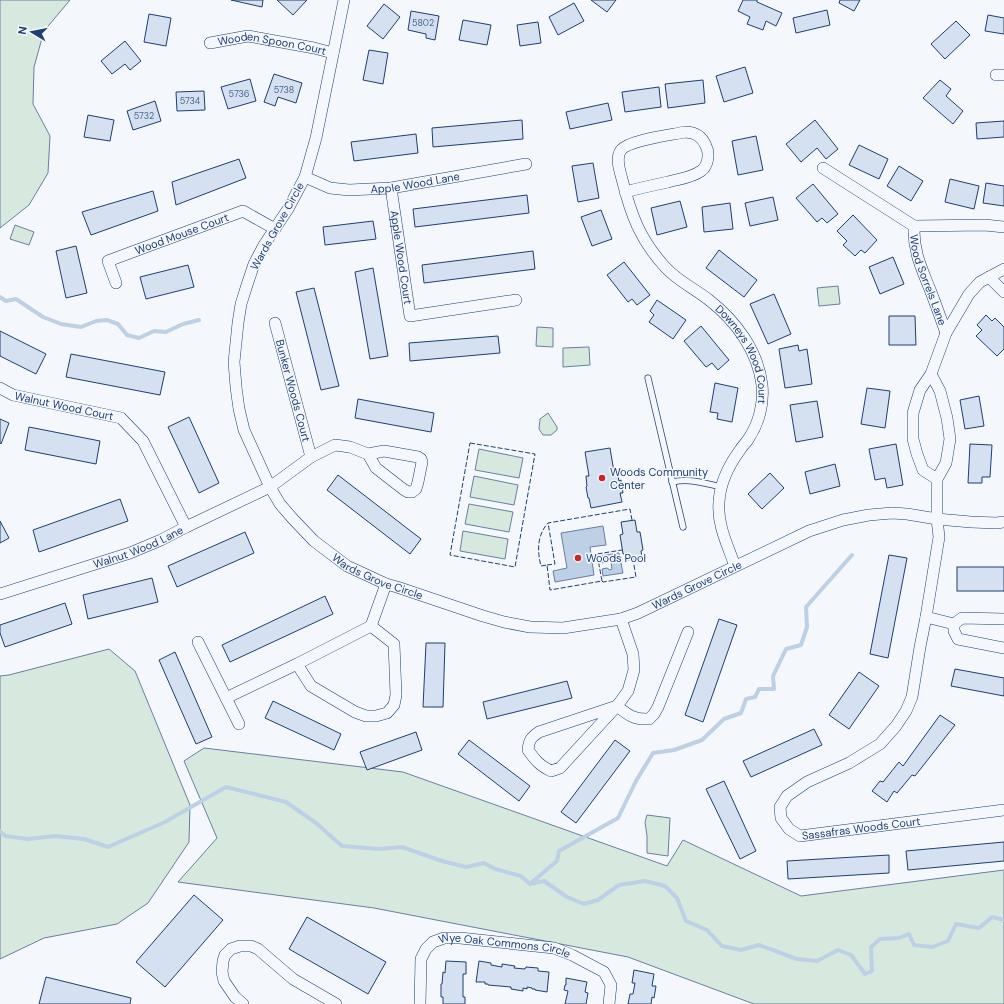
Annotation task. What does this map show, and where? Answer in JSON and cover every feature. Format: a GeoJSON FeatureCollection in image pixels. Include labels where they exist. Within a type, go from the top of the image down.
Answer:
{"type":"FeatureCollection","features":[{"type":"Feature","properties":{"kind":"street","name":"Wards Grove Circle"},"geometry":{"type":"LineString","coordinates":[[344,0],[316,138],[305,177],[288,209],[254,264],[247,285],[238,323],[234,362],[239,409],[244,430],[280,504],[314,541],[348,566],[386,584],[504,622],[530,627],[563,628],[621,619],[656,605],[810,531],[843,520],[869,515],[907,514],[937,519],[971,522],[1004,522]]}},
{"type":"Feature","properties":{"kind":"street","name":"Wooden Spoon Court"},"geometry":{"type":"LineString","coordinates":[[210,43],[248,36],[333,52]]}},
{"type":"Feature","properties":{"kind":"street","name":"Downeys Wood Court"},"geometry":{"type":"LineString","coordinates":[[626,192],[691,176],[702,170],[708,160],[708,148],[703,139],[690,132],[685,132],[636,142],[626,146],[620,151],[619,164],[626,192],[631,211],[646,243],[656,257],[679,280],[708,300],[728,317],[748,344],[758,364],[762,386],[760,413],[749,439],[741,448],[726,473],[721,488],[719,502],[719,518],[721,528],[735,566]]}},
{"type":"Feature","properties":{"kind":"street","name":"Apple Wood Lane"},"geometry":{"type":"LineString","coordinates":[[305,177],[330,188],[349,190],[391,188],[526,164]]}},
{"type":"Feature","properties":{"kind":"street","name":"Wood Sorrels Lane"},"geometry":{"type":"LineString","coordinates":[[822,168],[914,226],[985,225],[1004,227]]}},
{"type":"Feature","properties":{"kind":"street","name":"Apple Wood Court"},"geometry":{"type":"LineString","coordinates":[[391,188],[410,316],[516,300]]}},
{"type":"Feature","properties":{"kind":"street","name":"Wood Mouse Court"},"geometry":{"type":"LineString","coordinates":[[116,283],[108,261],[243,211],[275,229]]}},
{"type":"Feature","properties":{"kind":"street","name":"Wood Sorrels Lane"},"geometry":{"type":"LineString","coordinates":[[914,226],[917,256],[946,333]]}},
{"type":"Feature","properties":{"kind":"street","name":"Wood Sorrels Lane"},"geometry":{"type":"LineString","coordinates":[[937,479],[923,470],[913,439],[913,413],[920,390],[931,374],[946,333],[969,294],[980,282],[1004,269]]}},
{"type":"Feature","properties":{"kind":"street"},"geometry":{"type":"LineString","coordinates":[[989,277],[1004,292]]}},
{"type":"Feature","properties":{"kind":"street","name":"Bunker Woods Court"},"geometry":{"type":"LineString","coordinates":[[276,323],[312,457]]}},
{"type":"Feature","properties":{"kind":"street"},"geometry":{"type":"LineString","coordinates":[[931,374],[940,391],[947,418],[950,439],[946,463],[937,479],[937,519]]}},
{"type":"Feature","properties":{"kind":"street","name":"Walnut Wood Court"},"geometry":{"type":"LineString","coordinates":[[0,388],[13,394],[121,418],[143,441],[186,527]]}},
{"type":"Feature","properties":{"kind":"street","name":"Walnut Wood Lane"},"geometry":{"type":"LineString","coordinates":[[0,594],[130,553],[161,540],[270,486],[312,457],[335,445],[350,447],[368,454]]}},
{"type":"Feature","properties":{"kind":"street"},"geometry":{"type":"LineString","coordinates":[[384,451],[418,457],[421,459],[422,462],[416,489],[412,492],[408,492],[403,489],[376,468],[368,454],[384,451]]}},
{"type":"Feature","properties":{"kind":"street","name":"Sassafras Woods Court"},"geometry":{"type":"LineString","coordinates":[[937,519],[939,538],[912,697],[906,711],[896,726],[880,744],[849,763],[807,782],[787,796],[780,807],[781,818],[789,829],[800,836],[1003,810]]}},
{"type":"Feature","properties":{"kind":"street"},"geometry":{"type":"LineString","coordinates":[[226,698],[371,626],[386,584]]}},
{"type":"Feature","properties":{"kind":"street"},"geometry":{"type":"LineString","coordinates":[[926,617],[954,624]]}},
{"type":"Feature","properties":{"kind":"street"},"geometry":{"type":"LineString","coordinates":[[954,624],[962,618],[1004,619]]}},
{"type":"Feature","properties":{"kind":"street"},"geometry":{"type":"LineString","coordinates":[[617,706],[539,732],[533,736],[529,743],[528,750],[534,760],[542,766],[551,771],[560,768],[617,706],[628,691],[634,670],[633,654],[621,619]]}},
{"type":"Feature","properties":{"kind":"street"},"geometry":{"type":"LineString","coordinates":[[954,624],[954,631],[958,639],[1004,648]]}},
{"type":"Feature","properties":{"kind":"street"},"geometry":{"type":"LineString","coordinates":[[297,664],[311,686],[355,712],[366,716],[376,716],[387,713],[394,705],[396,695],[394,644],[371,626]]}},
{"type":"Feature","properties":{"kind":"street"},"geometry":{"type":"LineString","coordinates":[[617,706],[629,715],[636,718],[649,718],[654,714],[688,632]]}},
{"type":"Feature","properties":{"kind":"street"},"geometry":{"type":"LineString","coordinates":[[198,642],[239,724]]}},
{"type":"Feature","properties":{"kind":"street","name":"Wye Oak Commons Circle"},"geometry":{"type":"LineString","coordinates":[[420,1004],[421,959],[426,949],[433,942],[444,938],[460,938],[554,948],[572,955],[604,972],[610,985],[609,1004]]}},
{"type":"Feature","properties":{"kind":"street"},"geometry":{"type":"LineString","coordinates":[[243,1004],[235,998],[224,981],[222,972],[225,955],[231,949],[240,946],[251,946],[258,949],[293,979],[336,1004]]}},
{"type":"Feature","properties":{"kind":"lane"},"geometry":{"type":"LineString","coordinates":[[648,378],[683,527]]}},
{"type":"Feature","properties":{"kind":"lane"},"geometry":{"type":"LineString","coordinates":[[672,482],[692,480],[721,488]]}},
{"type":"Feature","properties":{"kind":"shaded area"},"geometry":{"type":"Polygon","coordinates":[[[0,0],[70,0],[44,31],[34,67],[33,104],[50,136],[48,173],[29,205],[0,228],[0,0]]]}},
{"type":"Feature","properties":{"kind":"shaded area"},"geometry":{"type":"Polygon","coordinates":[[[15,225],[34,232],[29,245],[10,239],[15,225]]]}},
{"type":"Feature","properties":{"kind":"shaded area"},"geometry":{"type":"Polygon","coordinates":[[[838,286],[840,304],[819,306],[817,288],[838,286]]]}},
{"type":"Feature","properties":{"kind":"shaded area"},"geometry":{"type":"Polygon","coordinates":[[[537,327],[553,328],[553,347],[536,346],[537,327]]]}},
{"type":"Feature","properties":{"kind":"shaded area"},"geometry":{"type":"Polygon","coordinates":[[[589,347],[590,365],[563,367],[563,348],[589,347]]]}},
{"type":"Feature","properties":{"kind":"shaded area"},"geometry":{"type":"Polygon","coordinates":[[[548,413],[557,427],[557,430],[551,435],[543,435],[539,429],[540,419],[548,413]]]}},
{"type":"Feature","properties":{"kind":"shaded area"},"geometry":{"type":"Polygon","coordinates":[[[479,449],[523,458],[519,478],[475,470],[479,449]]]}},
{"type":"Feature","properties":{"kind":"shaded area"},"geometry":{"type":"Polygon","coordinates":[[[474,476],[518,485],[514,505],[470,497],[474,476]]]}},
{"type":"Feature","properties":{"kind":"shaded area"},"geometry":{"type":"Polygon","coordinates":[[[469,504],[513,512],[509,532],[465,524],[469,504]]]}},
{"type":"Feature","properties":{"kind":"shaded area"},"geometry":{"type":"Polygon","coordinates":[[[463,531],[508,539],[505,559],[460,551],[463,531]]]}},
{"type":"Feature","properties":{"kind":"shaded area"},"geometry":{"type":"Polygon","coordinates":[[[109,649],[135,671],[190,805],[189,842],[148,903],[117,924],[44,938],[0,959],[0,676],[109,649]]]}},
{"type":"Feature","properties":{"kind":"shaded area"},"geometry":{"type":"Polygon","coordinates":[[[204,748],[403,772],[667,866],[683,840],[801,896],[1004,870],[1004,1004],[754,1004],[628,957],[374,908],[178,882],[217,838],[184,761],[204,748]]]}},
{"type":"Feature","properties":{"kind":"shaded area"},"geometry":{"type":"Polygon","coordinates":[[[647,815],[670,818],[668,856],[647,853],[645,822],[647,815]]]}},
{"type":"Feature","properties":{"kind":"water","name":"Woods Pool"},"geometry":{"type":"Polygon","coordinates":[[[603,526],[606,545],[590,547],[594,575],[555,582],[553,571],[567,568],[561,533],[603,526]]]}},
{"type":"Feature","properties":{"kind":"water"},"geometry":{"type":"Polygon","coordinates":[[[619,553],[623,573],[603,576],[602,569],[612,569],[611,562],[608,560],[602,563],[600,556],[619,553]]]}},
{"type":"Feature","properties":{"kind":"building"},"geometry":{"type":"Polygon","coordinates":[[[231,0],[263,0],[262,7],[231,0]]]}},
{"type":"Feature","properties":{"kind":"building"},"geometry":{"type":"Polygon","coordinates":[[[277,0],[307,0],[293,15],[277,0]]]}},
{"type":"Feature","properties":{"kind":"building"},"geometry":{"type":"Polygon","coordinates":[[[591,0],[616,0],[607,12],[591,0]]]}},
{"type":"Feature","properties":{"kind":"building"},"geometry":{"type":"Polygon","coordinates":[[[743,0],[757,0],[757,2],[782,13],[776,26],[766,21],[763,30],[747,24],[750,17],[738,11],[743,0]]]}},
{"type":"Feature","properties":{"kind":"building"},"geometry":{"type":"Polygon","coordinates":[[[840,0],[860,0],[854,11],[839,3],[840,0]]]}},
{"type":"Feature","properties":{"kind":"building"},"geometry":{"type":"Polygon","coordinates":[[[574,3],[584,21],[558,35],[549,17],[574,3]]]}},
{"type":"Feature","properties":{"kind":"building"},"geometry":{"type":"Polygon","coordinates":[[[384,4],[400,17],[383,39],[367,26],[384,4]]]}},
{"type":"Feature","properties":{"kind":"building"},"geometry":{"type":"Polygon","coordinates":[[[827,10],[830,25],[796,33],[793,18],[827,10]]]}},
{"type":"Feature","properties":{"kind":"building"},"geometry":{"type":"Polygon","coordinates":[[[411,11],[439,16],[435,40],[426,38],[426,34],[408,30],[411,11]]]}},
{"type":"Feature","properties":{"kind":"building"},"geometry":{"type":"Polygon","coordinates":[[[149,14],[171,18],[166,46],[144,42],[149,14]]]}},
{"type":"Feature","properties":{"kind":"building"},"geometry":{"type":"Polygon","coordinates":[[[988,15],[1004,18],[1004,34],[985,31],[988,15]]]}},
{"type":"Feature","properties":{"kind":"building"},"geometry":{"type":"Polygon","coordinates":[[[463,20],[491,25],[487,45],[459,40],[463,20]]]}},
{"type":"Feature","properties":{"kind":"building"},"geometry":{"type":"Polygon","coordinates":[[[956,21],[970,35],[945,59],[931,44],[956,21]]]}},
{"type":"Feature","properties":{"kind":"building"},"geometry":{"type":"Polygon","coordinates":[[[538,22],[541,43],[520,46],[517,25],[538,22]]]}},
{"type":"Feature","properties":{"kind":"building"},"geometry":{"type":"Polygon","coordinates":[[[125,41],[141,61],[130,70],[125,64],[112,74],[101,61],[125,41]]]}},
{"type":"Feature","properties":{"kind":"building"},"geometry":{"type":"Polygon","coordinates":[[[369,50],[388,53],[383,84],[363,80],[369,50]]]}},
{"type":"Feature","properties":{"kind":"building"},"geometry":{"type":"Polygon","coordinates":[[[745,67],[753,93],[724,102],[716,76],[745,67]]]}},
{"type":"Feature","properties":{"kind":"building"},"geometry":{"type":"Polygon","coordinates":[[[274,74],[302,83],[296,103],[278,97],[275,106],[264,102],[274,74]]]}},
{"type":"Feature","properties":{"kind":"building"},"geometry":{"type":"Polygon","coordinates":[[[250,79],[256,101],[228,109],[221,87],[250,79]]]}},
{"type":"Feature","properties":{"kind":"building"},"geometry":{"type":"Polygon","coordinates":[[[703,80],[705,103],[668,108],[665,84],[703,80]]]}},
{"type":"Feature","properties":{"kind":"building"},"geometry":{"type":"Polygon","coordinates":[[[940,80],[951,89],[946,96],[963,111],[953,124],[923,98],[940,80]]]}},
{"type":"Feature","properties":{"kind":"building"},"geometry":{"type":"Polygon","coordinates":[[[659,87],[661,107],[625,112],[622,92],[659,87]]]}},
{"type":"Feature","properties":{"kind":"building"},"geometry":{"type":"Polygon","coordinates":[[[204,91],[205,110],[177,111],[176,92],[204,91]]]}},
{"type":"Feature","properties":{"kind":"building"},"geometry":{"type":"Polygon","coordinates":[[[155,101],[161,121],[133,130],[127,111],[155,101]]]}},
{"type":"Feature","properties":{"kind":"building"},"geometry":{"type":"Polygon","coordinates":[[[608,103],[612,120],[570,129],[566,112],[608,103]]]}},
{"type":"Feature","properties":{"kind":"building"},"geometry":{"type":"Polygon","coordinates":[[[88,115],[114,120],[110,141],[84,137],[88,115]]]}},
{"type":"Feature","properties":{"kind":"building"},"geometry":{"type":"Polygon","coordinates":[[[522,120],[523,139],[433,147],[432,128],[522,120]]]}},
{"type":"Feature","properties":{"kind":"building"},"geometry":{"type":"Polygon","coordinates":[[[815,120],[838,149],[826,159],[817,148],[801,162],[786,144],[815,120]]]}},
{"type":"Feature","properties":{"kind":"building"},"geometry":{"type":"Polygon","coordinates":[[[1004,121],[1004,137],[977,139],[976,123],[1004,121]]]}},
{"type":"Feature","properties":{"kind":"building"},"geometry":{"type":"Polygon","coordinates":[[[416,134],[418,153],[354,161],[351,142],[416,134]]]}},
{"type":"Feature","properties":{"kind":"building"},"geometry":{"type":"Polygon","coordinates":[[[756,136],[763,170],[738,175],[732,141],[756,136]]]}},
{"type":"Feature","properties":{"kind":"building"},"geometry":{"type":"Polygon","coordinates":[[[859,145],[888,159],[879,179],[849,165],[859,145]]]}},
{"type":"Feature","properties":{"kind":"building"},"geometry":{"type":"Polygon","coordinates":[[[239,159],[246,178],[176,205],[172,182],[239,159]]]}},
{"type":"Feature","properties":{"kind":"building"},"geometry":{"type":"Polygon","coordinates":[[[593,163],[599,198],[578,202],[572,166],[593,163]]]}},
{"type":"Feature","properties":{"kind":"building"},"geometry":{"type":"Polygon","coordinates":[[[899,166],[923,181],[911,201],[887,186],[899,166]]]}},
{"type":"Feature","properties":{"kind":"building"},"geometry":{"type":"Polygon","coordinates":[[[950,179],[979,186],[974,209],[945,202],[950,179]]]}},
{"type":"Feature","properties":{"kind":"building"},"geometry":{"type":"Polygon","coordinates":[[[986,183],[1004,186],[1004,206],[983,203],[986,183]]]}},
{"type":"Feature","properties":{"kind":"building"},"geometry":{"type":"Polygon","coordinates":[[[813,184],[838,214],[827,223],[822,218],[817,222],[796,198],[813,184]]]}},
{"type":"Feature","properties":{"kind":"building"},"geometry":{"type":"Polygon","coordinates":[[[153,191],[158,211],[91,235],[82,212],[153,191]]]}},
{"type":"Feature","properties":{"kind":"building"},"geometry":{"type":"Polygon","coordinates":[[[527,195],[529,213],[415,227],[413,209],[527,195]]]}},
{"type":"Feature","properties":{"kind":"building"},"geometry":{"type":"Polygon","coordinates":[[[773,197],[778,220],[750,226],[745,203],[773,197]]]}},
{"type":"Feature","properties":{"kind":"building"},"geometry":{"type":"Polygon","coordinates":[[[680,201],[687,227],[657,235],[651,208],[680,201]]]}},
{"type":"Feature","properties":{"kind":"building"},"geometry":{"type":"Polygon","coordinates":[[[730,203],[733,229],[704,232],[702,207],[730,203]]]}},
{"type":"Feature","properties":{"kind":"building"},"geometry":{"type":"Polygon","coordinates":[[[601,210],[612,239],[592,246],[581,217],[601,210]]]}},
{"type":"Feature","properties":{"kind":"building"},"geometry":{"type":"Polygon","coordinates":[[[853,215],[877,240],[865,253],[861,250],[855,256],[843,245],[847,241],[837,231],[853,215]]]}},
{"type":"Feature","properties":{"kind":"building"},"geometry":{"type":"Polygon","coordinates":[[[373,221],[376,239],[325,245],[323,227],[373,221]]]}},
{"type":"Feature","properties":{"kind":"building"},"geometry":{"type":"Polygon","coordinates":[[[76,246],[87,293],[66,298],[56,251],[76,246]]]}},
{"type":"Feature","properties":{"kind":"building"},"geometry":{"type":"Polygon","coordinates":[[[719,250],[757,280],[744,297],[706,268],[719,250]]]}},
{"type":"Feature","properties":{"kind":"building"},"geometry":{"type":"Polygon","coordinates":[[[533,251],[535,269],[424,283],[422,265],[533,251]]]}},
{"type":"Feature","properties":{"kind":"building"},"geometry":{"type":"Polygon","coordinates":[[[893,257],[904,284],[880,294],[869,267],[893,257]]]}},
{"type":"Feature","properties":{"kind":"building"},"geometry":{"type":"Polygon","coordinates":[[[624,262],[650,295],[637,305],[632,299],[628,302],[607,275],[624,262]]]}},
{"type":"Feature","properties":{"kind":"building"},"geometry":{"type":"Polygon","coordinates":[[[188,265],[194,287],[146,299],[140,277],[188,265]]]}},
{"type":"Feature","properties":{"kind":"building"},"geometry":{"type":"Polygon","coordinates":[[[373,268],[388,356],[370,359],[355,272],[373,268]]]}},
{"type":"Feature","properties":{"kind":"building"},"geometry":{"type":"Polygon","coordinates":[[[314,288],[339,386],[321,390],[296,292],[314,288]]]}},
{"type":"Feature","properties":{"kind":"building"},"geometry":{"type":"Polygon","coordinates":[[[774,294],[791,334],[768,344],[750,304],[774,294]]]}},
{"type":"Feature","properties":{"kind":"building"},"geometry":{"type":"Polygon","coordinates":[[[657,300],[686,320],[673,339],[649,322],[654,315],[650,311],[657,300]]]}},
{"type":"Feature","properties":{"kind":"building"},"geometry":{"type":"Polygon","coordinates":[[[986,315],[992,321],[995,318],[1004,327],[1004,349],[997,356],[976,336],[982,330],[977,325],[986,315]]]}},
{"type":"Feature","properties":{"kind":"building"},"geometry":{"type":"Polygon","coordinates":[[[889,316],[915,316],[916,345],[889,345],[889,316]]]}},
{"type":"Feature","properties":{"kind":"building"},"geometry":{"type":"Polygon","coordinates":[[[701,326],[729,360],[718,370],[712,363],[706,367],[684,341],[701,326]]]}},
{"type":"Feature","properties":{"kind":"building"},"geometry":{"type":"Polygon","coordinates":[[[0,331],[46,354],[36,374],[0,356],[0,331]]]}},
{"type":"Feature","properties":{"kind":"building"},"geometry":{"type":"Polygon","coordinates":[[[498,336],[500,353],[410,361],[409,343],[498,336]]]}},
{"type":"Feature","properties":{"kind":"building"},"geometry":{"type":"Polygon","coordinates":[[[798,345],[799,351],[807,349],[812,384],[785,388],[779,349],[798,345]]]}},
{"type":"Feature","properties":{"kind":"building"},"geometry":{"type":"Polygon","coordinates":[[[71,354],[165,372],[160,395],[66,377],[71,354]]]}},
{"type":"Feature","properties":{"kind":"building"},"geometry":{"type":"Polygon","coordinates":[[[715,383],[738,388],[732,422],[717,419],[718,413],[710,412],[715,383]]]}},
{"type":"Feature","properties":{"kind":"building"},"geometry":{"type":"Polygon","coordinates":[[[867,388],[890,391],[885,428],[861,424],[867,388]]]}},
{"type":"Feature","properties":{"kind":"building"},"geometry":{"type":"Polygon","coordinates":[[[979,396],[984,426],[965,429],[960,400],[979,396]]]}},
{"type":"Feature","properties":{"kind":"building"},"geometry":{"type":"Polygon","coordinates":[[[358,399],[434,413],[431,432],[355,418],[358,399]]]}},
{"type":"Feature","properties":{"kind":"building"},"geometry":{"type":"Polygon","coordinates":[[[817,401],[823,437],[796,442],[790,405],[817,401]]]}},
{"type":"Feature","properties":{"kind":"building"},"geometry":{"type":"Polygon","coordinates":[[[189,417],[219,483],[199,493],[168,427],[189,417]]]}},
{"type":"Feature","properties":{"kind":"building"},"geometry":{"type":"Polygon","coordinates":[[[0,419],[9,423],[1,444],[0,443],[0,419]]]}},
{"type":"Feature","properties":{"kind":"building"},"geometry":{"type":"Polygon","coordinates":[[[29,427],[100,441],[96,464],[25,450],[29,427]]]}},
{"type":"Feature","properties":{"kind":"building"},"geometry":{"type":"Polygon","coordinates":[[[896,444],[903,485],[887,488],[885,478],[875,480],[869,449],[896,444]]]}},
{"type":"Feature","properties":{"kind":"building"},"geometry":{"type":"Polygon","coordinates":[[[970,444],[992,445],[990,477],[982,477],[982,483],[968,483],[970,444]]]}},
{"type":"Feature","properties":{"kind":"building","name":"Woods Community Center"},"geometry":{"type":"Polygon","coordinates":[[[610,448],[614,472],[617,471],[619,481],[621,480],[623,493],[620,493],[622,502],[591,508],[586,487],[586,476],[589,476],[585,452],[610,448]]]}},
{"type":"Feature","properties":{"kind":"building"},"geometry":{"type":"Polygon","coordinates":[[[835,464],[840,486],[810,494],[805,472],[835,464]]]}},
{"type":"Feature","properties":{"kind":"building"},"geometry":{"type":"Polygon","coordinates":[[[770,473],[784,488],[762,509],[748,494],[770,473]]]}},
{"type":"Feature","properties":{"kind":"building"},"geometry":{"type":"Polygon","coordinates":[[[338,475],[421,539],[410,554],[327,490],[338,475]]]}},
{"type":"Feature","properties":{"kind":"building"},"geometry":{"type":"Polygon","coordinates":[[[120,499],[128,521],[39,552],[33,530],[120,499]]]}},
{"type":"Feature","properties":{"kind":"building"},"geometry":{"type":"Polygon","coordinates":[[[635,520],[637,532],[640,532],[643,550],[641,551],[642,558],[628,560],[627,553],[623,554],[620,535],[623,534],[621,522],[635,520]]]}},
{"type":"Feature","properties":{"kind":"building"},"geometry":{"type":"Polygon","coordinates":[[[0,521],[9,538],[0,543],[0,521]]]}},
{"type":"Feature","properties":{"kind":"building"},"geometry":{"type":"Polygon","coordinates":[[[245,532],[254,553],[177,587],[168,566],[245,532]]]}},
{"type":"Feature","properties":{"kind":"building"},"geometry":{"type":"Polygon","coordinates":[[[889,555],[907,558],[888,658],[870,654],[889,555]]]}},
{"type":"Feature","properties":{"kind":"building"},"geometry":{"type":"Polygon","coordinates":[[[957,567],[1004,567],[1004,591],[957,591],[957,567]]]}},
{"type":"Feature","properties":{"kind":"building"},"geometry":{"type":"Polygon","coordinates":[[[152,578],[158,602],[88,619],[83,595],[152,578]]]}},
{"type":"Feature","properties":{"kind":"building"},"geometry":{"type":"Polygon","coordinates":[[[325,596],[333,614],[230,662],[222,645],[325,596]]]}},
{"type":"Feature","properties":{"kind":"building"},"geometry":{"type":"Polygon","coordinates":[[[65,603],[72,624],[5,647],[0,633],[0,625],[65,603]]]}},
{"type":"Feature","properties":{"kind":"building"},"geometry":{"type":"Polygon","coordinates":[[[719,619],[737,625],[703,722],[685,715],[719,619]]]}},
{"type":"Feature","properties":{"kind":"building"},"geometry":{"type":"Polygon","coordinates":[[[426,643],[445,643],[443,707],[423,707],[426,643]]]}},
{"type":"Feature","properties":{"kind":"building"},"geometry":{"type":"Polygon","coordinates":[[[175,652],[212,737],[196,744],[159,660],[175,652]]]}},
{"type":"Feature","properties":{"kind":"building"},"geometry":{"type":"Polygon","coordinates":[[[955,669],[1004,678],[1004,696],[951,686],[955,669]]]}},
{"type":"Feature","properties":{"kind":"building"},"geometry":{"type":"Polygon","coordinates":[[[859,672],[879,686],[849,729],[829,715],[859,672]]]}},
{"type":"Feature","properties":{"kind":"building"},"geometry":{"type":"Polygon","coordinates":[[[567,681],[572,698],[487,719],[483,702],[567,681]]]}},
{"type":"Feature","properties":{"kind":"building"},"geometry":{"type":"Polygon","coordinates":[[[273,701],[341,734],[334,750],[265,718],[273,701]]]}},
{"type":"Feature","properties":{"kind":"building"},"geometry":{"type":"Polygon","coordinates":[[[940,715],[955,725],[915,776],[912,775],[897,793],[894,791],[887,802],[872,791],[880,781],[883,782],[899,762],[903,766],[940,715]]]}},
{"type":"Feature","properties":{"kind":"building"},"geometry":{"type":"Polygon","coordinates":[[[814,729],[822,745],[751,777],[743,761],[814,729]]]}},
{"type":"Feature","properties":{"kind":"building"},"geometry":{"type":"Polygon","coordinates":[[[416,732],[422,750],[367,770],[360,752],[416,732]]]}},
{"type":"Feature","properties":{"kind":"building"},"geometry":{"type":"Polygon","coordinates":[[[469,740],[530,786],[519,801],[458,754],[469,740]]]}},
{"type":"Feature","properties":{"kind":"building"},"geometry":{"type":"Polygon","coordinates":[[[615,740],[630,751],[576,823],[561,812],[615,740]]]}},
{"type":"Feature","properties":{"kind":"building"},"geometry":{"type":"Polygon","coordinates":[[[724,781],[756,851],[740,859],[706,789],[724,781]]]}},
{"type":"Feature","properties":{"kind":"building"},"geometry":{"type":"Polygon","coordinates":[[[1004,842],[1004,861],[908,870],[906,851],[1004,842]]]}},
{"type":"Feature","properties":{"kind":"building"},"geometry":{"type":"Polygon","coordinates":[[[889,855],[889,873],[788,879],[787,861],[889,855]]]}},
{"type":"Feature","properties":{"kind":"building"},"geometry":{"type":"Polygon","coordinates":[[[194,895],[223,920],[165,987],[136,962],[194,895]]]}},
{"type":"Feature","properties":{"kind":"building"},"geometry":{"type":"Polygon","coordinates":[[[307,917],[386,962],[368,994],[289,949],[307,917]]]}},
{"type":"Feature","properties":{"kind":"building"},"geometry":{"type":"Polygon","coordinates":[[[446,961],[466,962],[466,974],[463,974],[463,997],[465,997],[465,1004],[443,1004],[443,997],[441,997],[441,984],[443,972],[445,973],[446,961]]]}},
{"type":"Feature","properties":{"kind":"building"},"geometry":{"type":"Polygon","coordinates":[[[479,961],[502,967],[502,964],[515,966],[514,968],[538,968],[538,971],[549,972],[547,992],[527,987],[527,989],[523,988],[523,991],[511,989],[511,987],[488,985],[485,984],[485,982],[476,982],[479,961]]]}},
{"type":"Feature","properties":{"kind":"building"},"geometry":{"type":"Polygon","coordinates":[[[634,970],[654,974],[652,986],[656,986],[654,998],[652,997],[651,1004],[628,1004],[630,994],[633,994],[635,983],[632,983],[634,970]]]}},
{"type":"Feature","properties":{"kind":"building"},"geometry":{"type":"Polygon","coordinates":[[[46,977],[131,998],[130,1004],[39,1004],[46,977]]]}},
{"type":"Feature","properties":{"kind":"building"},"geometry":{"type":"Polygon","coordinates":[[[566,978],[587,982],[585,992],[588,993],[586,1004],[565,1004],[568,991],[564,990],[566,978]]]}},
{"type":"Feature","properties":{"kind":"waterway"},"geometry":{"type":"LineString","coordinates":[[0,297],[6,301],[16,299],[43,317],[61,324],[81,327],[96,321],[107,320],[118,324],[127,335],[139,338],[154,331],[166,332],[183,324],[199,320]]}},
{"type":"Feature","properties":{"kind":"waterway"},"geometry":{"type":"LineString","coordinates":[[531,883],[557,861],[559,851],[618,818],[636,781],[653,753],[674,750],[702,740],[724,719],[741,713],[746,699],[755,697],[759,689],[774,689],[773,676],[786,649],[801,645],[807,627],[806,607],[852,555]]}},
{"type":"Feature","properties":{"kind":"waterway"},"geometry":{"type":"LineString","coordinates":[[0,831],[5,836],[28,839],[55,836],[84,839],[108,847],[165,822],[226,787],[286,802],[316,823],[342,846],[379,849],[402,847],[442,861],[466,867],[484,863],[495,869],[521,876],[530,884],[544,881],[567,897],[584,904],[598,900],[619,885],[645,881],[665,886],[677,898],[686,921],[707,930],[722,946],[741,950],[759,945],[797,959],[817,961],[838,950],[851,955],[865,974],[872,971],[871,947],[880,939],[899,938],[909,934],[914,945],[932,947],[948,941],[956,924],[979,928],[992,917],[1004,920]]}},
{"type":"Feature","properties":{"kind":"fence"},"geometry":{"type":"LineString","coordinates":[[470,443],[535,454],[515,567],[450,555],[470,443]]}},
{"type":"Feature","properties":{"kind":"fence"},"geometry":{"type":"LineString","coordinates":[[632,520],[630,509],[548,523],[540,538],[539,555],[541,566],[547,565],[550,590],[636,577],[633,559]]}},
{"type":"Feature","properties":{"kind":"fence"},"geometry":{"type":"LineString","coordinates":[[547,565],[555,564],[548,523]]}},
{"type":"Feature","properties":{"kind":"fence"},"geometry":{"type":"LineString","coordinates":[[602,581],[597,554],[622,550]]}},
{"type":"Feature","properties":{"kind":"place","name":"Woods Community Center"},"geometry":{"type":"Point","coordinates":[602,478]}},
{"type":"Feature","properties":{"kind":"place","name":"Woods Pool"},"geometry":{"type":"Point","coordinates":[578,558]}}]}
